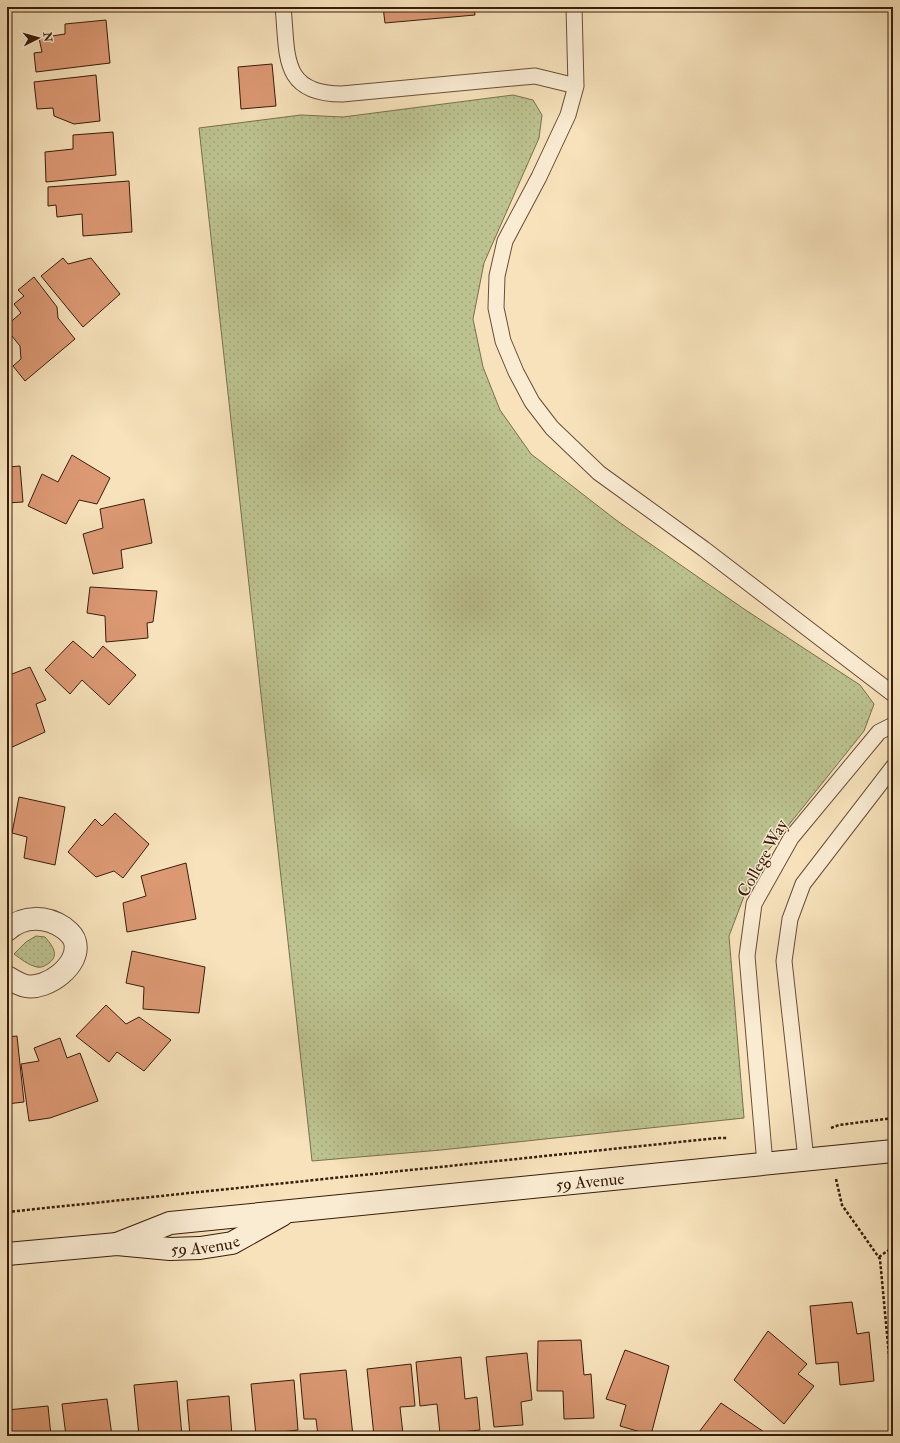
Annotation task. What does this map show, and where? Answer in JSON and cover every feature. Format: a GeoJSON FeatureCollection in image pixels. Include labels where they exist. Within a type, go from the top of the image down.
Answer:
{"type":"FeatureCollection","features":[{"type":"Feature","properties":{"kind":"main road"},"geometry":{"type":"LineString","coordinates":[[7,930],[25,920],[40,918],[53,921],[68,931],[76,942],[74,957],[67,969],[49,982],[27,986],[7,977]]}},
{"type":"Feature","properties":{"kind":"main road","name":"59 Avenue"},"geometry":{"type":"LineString","coordinates":[[7,1254],[117,1244],[170,1249],[200,1248],[232,1243],[286,1212],[893,1151]]}},
{"type":"Feature","properties":{"kind":"lane"},"geometry":{"type":"LineString","coordinates":[[283,7],[290,70],[302,84],[319,92],[342,94],[535,76],[576,86]]}},
{"type":"Feature","properties":{"kind":"lane"},"geometry":{"type":"LineString","coordinates":[[574,7],[576,86],[568,115],[539,177],[505,241],[497,276],[496,308],[503,341],[516,372],[532,402],[552,428],[599,473],[704,550],[893,694]]}},
{"type":"Feature","properties":{"kind":"lane","name":"College Way"},"geometry":{"type":"LineString","coordinates":[[765,1164],[747,956],[754,904],[791,838],[879,732],[893,725]]}},
{"type":"Feature","properties":{"kind":"lane"},"geometry":{"type":"LineString","coordinates":[[806,1160],[784,961],[790,919],[804,884],[893,766]]}},
{"type":"Feature","properties":{"kind":"path"},"geometry":{"type":"LineString","coordinates":[[831,1128],[839,1125],[893,1118]]}},
{"type":"Feature","properties":{"kind":"path"},"geometry":{"type":"LineString","coordinates":[[7,1212],[702,1139],[727,1138]]}},
{"type":"Feature","properties":{"kind":"path"},"geometry":{"type":"LineString","coordinates":[[835,1176],[839,1200],[879,1257],[882,1270],[893,1399]]}},
{"type":"Feature","properties":{"kind":"path"},"geometry":{"type":"LineString","coordinates":[[879,1257],[893,1247]]}},
{"type":"Feature","properties":{"kind":"green space"},"geometry":{"type":"Polygon","coordinates":[[[513,95],[533,100],[542,115],[539,138],[484,263],[473,319],[483,367],[500,410],[531,454],[616,520],[744,609],[860,685],[874,704],[864,731],[755,867],[729,936],[744,1118],[441,1150],[312,1161],[199,128],[301,115],[343,117],[513,95]]]}},
{"type":"Feature","properties":{"kind":"green space"},"geometry":{"type":"Polygon","coordinates":[[[36,936],[45,937],[54,950],[54,957],[52,960],[46,965],[40,967],[28,963],[14,954],[26,942],[36,936]]]}},
{"type":"Feature","properties":{"kind":"building"},"geometry":{"type":"Polygon","coordinates":[[[383,7],[474,7],[475,15],[385,23],[383,7]]]}},
{"type":"Feature","properties":{"kind":"building"},"geometry":{"type":"Polygon","coordinates":[[[106,20],[110,63],[36,72],[34,53],[42,52],[39,38],[65,34],[65,24],[106,20]]]}},
{"type":"Feature","properties":{"kind":"building"},"geometry":{"type":"Polygon","coordinates":[[[272,64],[276,106],[241,109],[238,67],[272,64]]]}},
{"type":"Feature","properties":{"kind":"building"},"geometry":{"type":"Polygon","coordinates":[[[96,75],[100,121],[74,124],[54,116],[53,108],[37,109],[34,82],[96,75]]]}},
{"type":"Feature","properties":{"kind":"building"},"geometry":{"type":"Polygon","coordinates":[[[113,132],[116,175],[46,182],[45,152],[73,149],[73,135],[113,132]]]}},
{"type":"Feature","properties":{"kind":"building"},"geometry":{"type":"Polygon","coordinates":[[[129,181],[132,232],[83,236],[82,214],[57,217],[56,205],[48,206],[48,187],[129,181]]]}},
{"type":"Feature","properties":{"kind":"building"},"geometry":{"type":"Polygon","coordinates":[[[63,258],[68,264],[91,258],[120,294],[83,327],[41,276],[63,258]]]}},
{"type":"Feature","properties":{"kind":"building"},"geometry":{"type":"Polygon","coordinates":[[[34,277],[57,307],[58,318],[75,339],[25,381],[13,366],[21,359],[20,346],[7,330],[7,325],[21,313],[14,304],[24,296],[18,290],[34,277]]]}},
{"type":"Feature","properties":{"kind":"building"},"geometry":{"type":"Polygon","coordinates":[[[72,455],[110,478],[97,504],[79,500],[66,524],[28,506],[42,474],[58,482],[72,455]]]}},
{"type":"Feature","properties":{"kind":"building"},"geometry":{"type":"Polygon","coordinates":[[[7,456],[8,467],[20,466],[23,502],[7,503],[7,456]]]}},
{"type":"Feature","properties":{"kind":"building"},"geometry":{"type":"Polygon","coordinates":[[[144,499],[152,543],[121,550],[123,568],[93,574],[83,534],[103,528],[100,509],[144,499]]]}},
{"type":"Feature","properties":{"kind":"building"},"geometry":{"type":"Polygon","coordinates":[[[90,587],[157,591],[153,622],[147,623],[148,638],[106,642],[105,616],[87,613],[90,587]]]}},
{"type":"Feature","properties":{"kind":"building"},"geometry":{"type":"Polygon","coordinates":[[[73,641],[93,658],[103,646],[136,675],[109,705],[82,680],[70,694],[45,670],[73,641]]]}},
{"type":"Feature","properties":{"kind":"building"},"geometry":{"type":"Polygon","coordinates":[[[30,667],[46,700],[36,704],[45,732],[8,749],[7,676],[30,667]]]}},
{"type":"Feature","properties":{"kind":"building"},"geometry":{"type":"Polygon","coordinates":[[[19,797],[65,807],[55,865],[24,858],[27,837],[12,833],[19,797]]]}},
{"type":"Feature","properties":{"kind":"building"},"geometry":{"type":"Polygon","coordinates":[[[115,813],[149,844],[123,878],[114,871],[96,877],[68,852],[95,819],[102,826],[115,813]]]}},
{"type":"Feature","properties":{"kind":"building"},"geometry":{"type":"Polygon","coordinates":[[[186,863],[196,919],[127,932],[123,903],[146,896],[141,876],[186,863]]]}},
{"type":"Feature","properties":{"kind":"building"},"geometry":{"type":"Polygon","coordinates":[[[132,951],[205,967],[199,1013],[143,1009],[144,987],[126,983],[132,951]]]}},
{"type":"Feature","properties":{"kind":"building"},"geometry":{"type":"Polygon","coordinates":[[[106,1005],[126,1024],[139,1017],[171,1040],[144,1071],[117,1052],[109,1062],[76,1036],[106,1005]]]}},
{"type":"Feature","properties":{"kind":"building"},"geometry":{"type":"Polygon","coordinates":[[[17,1036],[24,1102],[7,1104],[7,1037],[17,1036]]]}},
{"type":"Feature","properties":{"kind":"building"},"geometry":{"type":"Polygon","coordinates":[[[60,1038],[67,1058],[80,1053],[98,1101],[50,1118],[29,1121],[21,1064],[39,1061],[34,1048],[60,1038]]]}},
{"type":"Feature","properties":{"kind":"building"},"geometry":{"type":"Polygon","coordinates":[[[852,1302],[857,1334],[869,1332],[874,1381],[840,1385],[838,1362],[816,1364],[810,1306],[852,1302]]]}},
{"type":"Feature","properties":{"kind":"building"},"geometry":{"type":"Polygon","coordinates":[[[768,1331],[807,1364],[798,1374],[814,1386],[784,1424],[734,1380],[768,1331]]]}},
{"type":"Feature","properties":{"kind":"building"},"geometry":{"type":"Polygon","coordinates":[[[581,1340],[584,1375],[591,1374],[594,1418],[564,1419],[563,1391],[537,1391],[538,1341],[581,1340]]]}},
{"type":"Feature","properties":{"kind":"building"},"geometry":{"type":"Polygon","coordinates":[[[625,1350],[669,1366],[651,1435],[620,1426],[626,1405],[606,1399],[625,1350]]]}},
{"type":"Feature","properties":{"kind":"building"},"geometry":{"type":"Polygon","coordinates":[[[527,1353],[532,1400],[521,1402],[523,1425],[494,1427],[486,1357],[527,1353]]]}},
{"type":"Feature","properties":{"kind":"building"},"geometry":{"type":"Polygon","coordinates":[[[461,1357],[465,1399],[477,1397],[480,1430],[440,1434],[437,1404],[420,1406],[416,1362],[461,1357]]]}},
{"type":"Feature","properties":{"kind":"building"},"geometry":{"type":"Polygon","coordinates":[[[411,1364],[415,1406],[400,1407],[403,1434],[374,1436],[367,1369],[411,1364]]]}},
{"type":"Feature","properties":{"kind":"building"},"geometry":{"type":"Polygon","coordinates":[[[346,1370],[353,1436],[318,1436],[316,1419],[304,1419],[300,1374],[346,1370]]]}},
{"type":"Feature","properties":{"kind":"building"},"geometry":{"type":"Polygon","coordinates":[[[294,1380],[298,1430],[281,1432],[281,1436],[256,1436],[251,1384],[294,1380]]]}},
{"type":"Feature","properties":{"kind":"building"},"geometry":{"type":"Polygon","coordinates":[[[177,1381],[182,1436],[139,1436],[134,1385],[177,1381]]]}},
{"type":"Feature","properties":{"kind":"building"},"geometry":{"type":"Polygon","coordinates":[[[229,1396],[232,1436],[190,1436],[187,1400],[229,1396]]]}},
{"type":"Feature","properties":{"kind":"building"},"geometry":{"type":"Polygon","coordinates":[[[107,1399],[112,1436],[66,1436],[62,1404],[107,1399]]]}},
{"type":"Feature","properties":{"kind":"building"},"geometry":{"type":"Polygon","coordinates":[[[721,1403],[770,1436],[696,1436],[721,1403]]]}},
{"type":"Feature","properties":{"kind":"building"},"geometry":{"type":"Polygon","coordinates":[[[48,1406],[51,1436],[7,1436],[7,1410],[48,1406]]]}}]}
